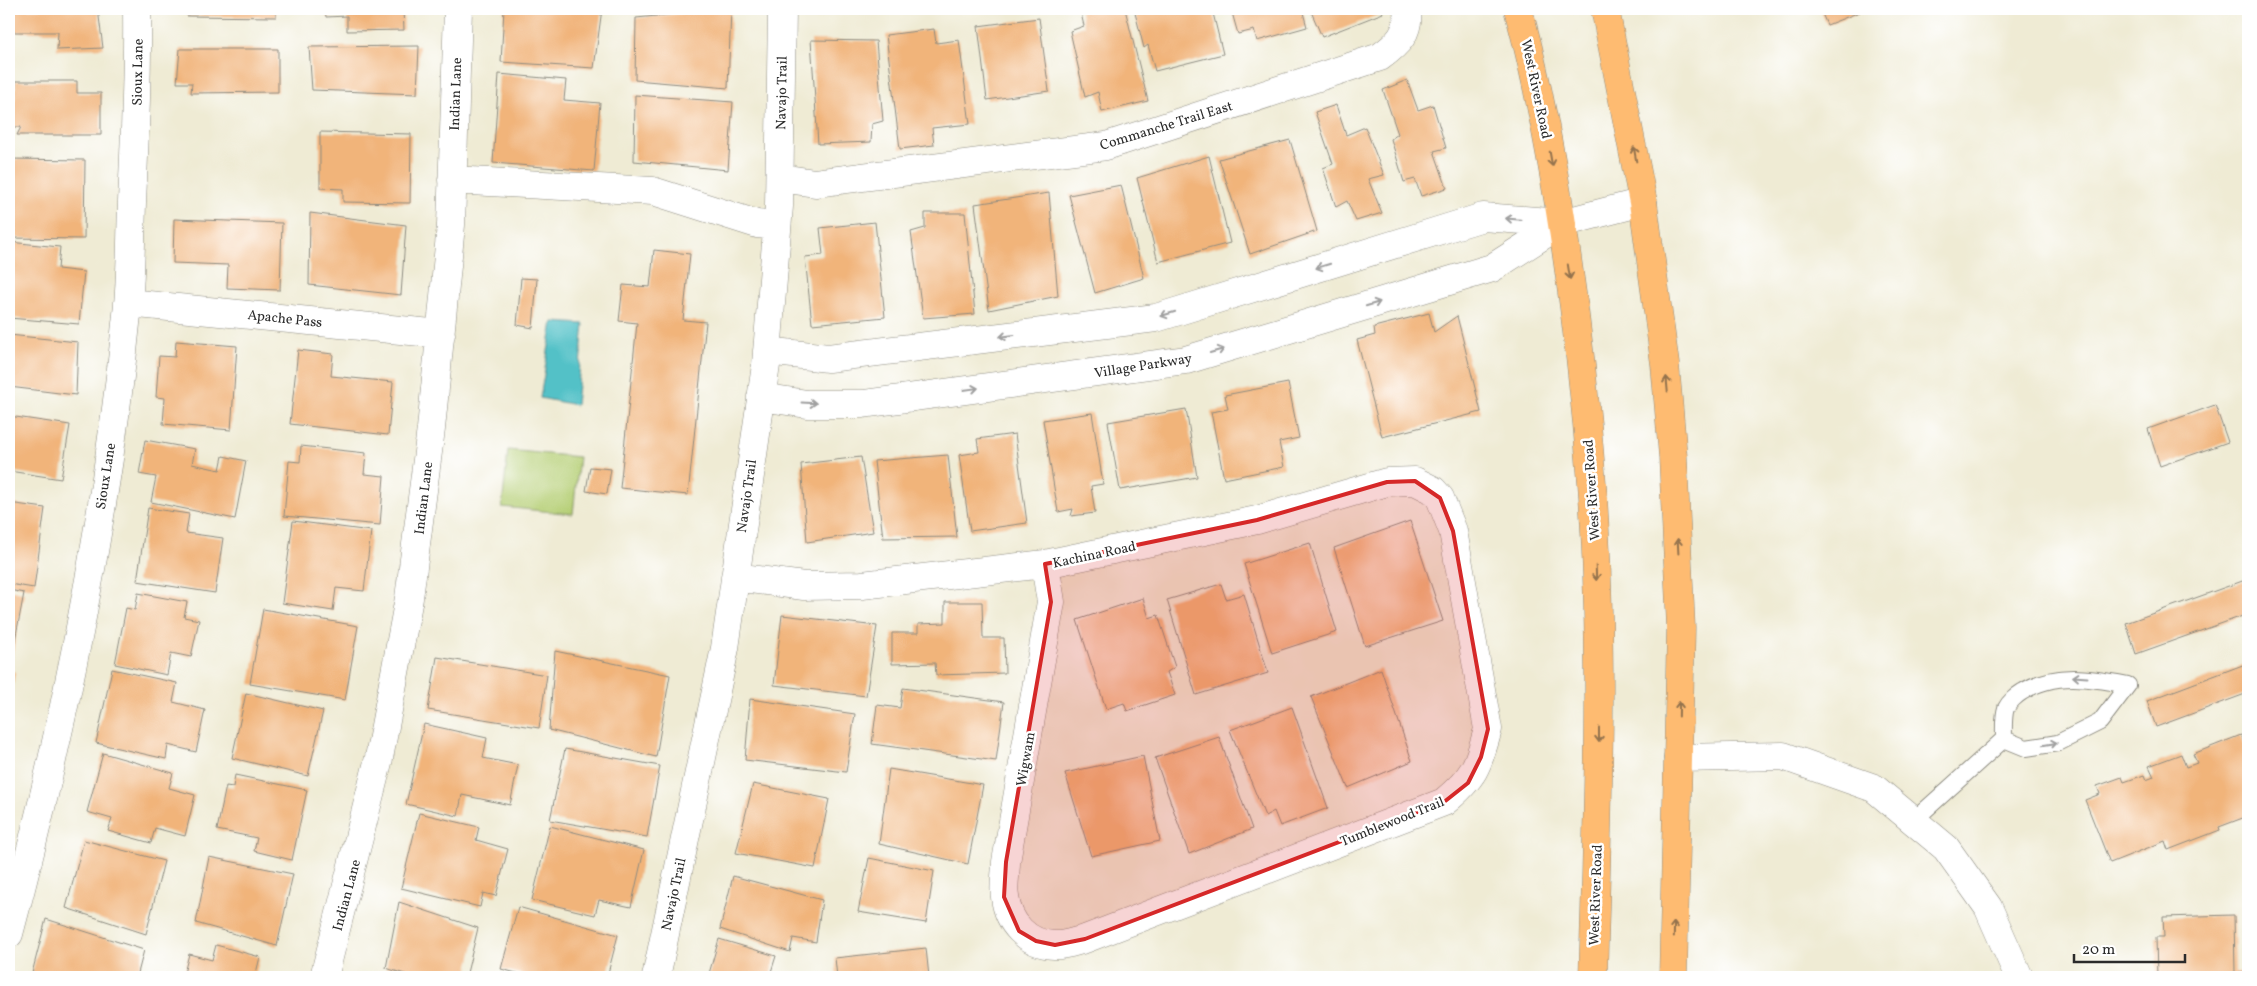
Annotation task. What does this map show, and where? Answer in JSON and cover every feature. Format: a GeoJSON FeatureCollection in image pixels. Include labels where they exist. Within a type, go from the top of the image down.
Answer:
{"type":"FeatureCollection","features":[{"type":"Feature","properties":{"kind":"main road","name":"West River Road"},"geometry":{"type":"LineString","coordinates":[[1518,9],[1538,92],[1562,223],[1576,320],[1592,484],[1599,696],[1593,977]]}},
{"type":"Feature","properties":{"kind":"main road"},"geometry":{"type":"LineString","coordinates":[[1605,9],[1643,202],[1665,364],[1673,457],[1681,628],[1673,977]]}},
{"type":"Feature","properties":{"kind":"street","name":"Sioux Lane"},"geometry":{"type":"LineString","coordinates":[[9,934],[38,822],[70,685],[114,424],[128,303],[138,68],[137,9]]}},
{"type":"Feature","properties":{"kind":"street","name":"Indian Lane"},"geometry":{"type":"LineString","coordinates":[[324,977],[352,875],[379,758],[410,598],[432,429],[451,225],[458,9]]}},
{"type":"Feature","properties":{"kind":"street","name":"Navajo Trail"},"geometry":{"type":"LineString","coordinates":[[656,977],[725,648],[767,351],[780,178],[782,9]]}},
{"type":"Feature","properties":{"kind":"street","name":"Commanche Trail East"},"geometry":{"type":"LineString","coordinates":[[780,178],[815,183],[1106,146],[1380,57],[1396,46],[1408,15]]}},
{"type":"Feature","properties":{"kind":"street"},"geometry":{"type":"LineString","coordinates":[[452,180],[653,191],[748,221],[777,226]]}},
{"type":"Feature","properties":{"kind":"street","name":"Village Parkway"},"geometry":{"type":"LineString","coordinates":[[761,397],[807,404],[863,404],[1186,360],[1492,268],[1562,223],[1643,202]]}},
{"type":"Feature","properties":{"kind":"street","name":"Village Parkway"},"geometry":{"type":"LineString","coordinates":[[767,351],[828,358],[1156,318],[1483,217],[1562,223]]}},
{"type":"Feature","properties":{"kind":"street","name":"Apache Pass"},"geometry":{"type":"LineString","coordinates":[[128,303],[441,334]]}},
{"type":"Feature","properties":{"kind":"street","name":"Kachina Road"},"geometry":{"type":"LineString","coordinates":[[735,577],[804,586],[862,585],[1045,564],[1257,520],[1387,482],[1415,481],[1433,490],[1440,498]]}},
{"type":"Feature","properties":{"kind":"street","name":"Tumblewood Trail"},"geometry":{"type":"LineString","coordinates":[[1036,941],[1055,945],[1085,939],[1436,806],[1444,802],[1468,782],[1481,757],[1488,729],[1453,531],[1440,498]]}},
{"type":"Feature","properties":{"kind":"street","name":"Wigwam"},"geometry":{"type":"LineString","coordinates":[[1036,941],[1019,930],[1010,915],[1004,896],[1006,862],[1051,602],[1045,564]]}},
{"type":"Feature","properties":{"kind":"street"},"geometry":{"type":"LineString","coordinates":[[1678,758],[1783,756],[1874,788],[1946,848],[1988,907],[2019,977]]}},
{"type":"Feature","properties":{"kind":"lane"},"geometry":{"type":"LineString","coordinates":[[1913,821],[2004,739],[2006,708],[2017,695],[2036,683],[2069,676],[2094,678],[2128,685],[2100,722],[2058,743],[2026,748],[2004,739]]}},
{"type":"Feature","properties":{"kind":"highlighted area"},"geometry":{"type":"Polygon","coordinates":[[[1415,481],[1440,498],[1453,531],[1488,729],[1481,757],[1468,783],[1444,802],[1085,939],[1055,945],[1036,941],[1019,931],[1004,897],[1006,862],[1051,602],[1045,564],[1257,520],[1387,482],[1415,481]]]}},
{"type":"Feature","properties":{"kind":"green space"},"geometry":{"type":"Polygon","coordinates":[[[508,450],[579,457],[573,514],[502,507],[508,450]]]}},
{"type":"Feature","properties":{"kind":"water"},"geometry":{"type":"Polygon","coordinates":[[[553,322],[584,324],[576,405],[540,398],[553,322]]]}},
{"type":"Feature","properties":{"kind":"building"},"geometry":{"type":"Polygon","coordinates":[[[9,9],[98,9],[103,48],[57,50],[58,32],[9,32],[9,9]]]}},
{"type":"Feature","properties":{"kind":"building"},"geometry":{"type":"Polygon","coordinates":[[[188,9],[276,9],[276,17],[187,16],[188,9]]]}},
{"type":"Feature","properties":{"kind":"building"},"geometry":{"type":"Polygon","coordinates":[[[325,9],[403,9],[404,30],[347,31],[347,16],[326,17],[325,9]]]}},
{"type":"Feature","properties":{"kind":"building"},"geometry":{"type":"Polygon","coordinates":[[[504,9],[602,9],[594,68],[501,62],[504,9]]]}},
{"type":"Feature","properties":{"kind":"building"},"geometry":{"type":"Polygon","coordinates":[[[731,9],[728,88],[635,80],[636,18],[731,9]]]}},
{"type":"Feature","properties":{"kind":"building"},"geometry":{"type":"Polygon","coordinates":[[[1080,9],[1125,9],[1148,101],[1102,112],[1098,92],[1085,97],[1070,31],[1084,26],[1080,9]]]}},
{"type":"Feature","properties":{"kind":"building"},"geometry":{"type":"Polygon","coordinates":[[[1134,9],[1212,9],[1223,54],[1155,71],[1148,45],[1144,48],[1134,9]]]}},
{"type":"Feature","properties":{"kind":"building"},"geometry":{"type":"Polygon","coordinates":[[[1231,9],[1302,9],[1307,27],[1257,41],[1254,30],[1238,34],[1231,9]]]}},
{"type":"Feature","properties":{"kind":"building"},"geometry":{"type":"Polygon","coordinates":[[[1310,9],[1381,9],[1383,13],[1322,37],[1310,9]]]}},
{"type":"Feature","properties":{"kind":"building"},"geometry":{"type":"Polygon","coordinates":[[[1820,9],[1867,9],[1827,25],[1820,9]]]}},
{"type":"Feature","properties":{"kind":"building"},"geometry":{"type":"Polygon","coordinates":[[[1039,18],[1049,91],[987,100],[978,26],[1039,18]]]}},
{"type":"Feature","properties":{"kind":"building"},"geometry":{"type":"Polygon","coordinates":[[[934,29],[936,43],[959,40],[970,124],[932,128],[934,145],[900,149],[886,35],[934,29]]]}},
{"type":"Feature","properties":{"kind":"building"},"geometry":{"type":"Polygon","coordinates":[[[811,40],[876,41],[883,121],[872,124],[871,142],[818,144],[811,40]]]}},
{"type":"Feature","properties":{"kind":"building"},"geometry":{"type":"Polygon","coordinates":[[[419,46],[417,94],[312,90],[309,47],[419,46]]]}},
{"type":"Feature","properties":{"kind":"building"},"geometry":{"type":"Polygon","coordinates":[[[180,49],[278,49],[278,92],[191,93],[192,83],[177,83],[180,49]]]}},
{"type":"Feature","properties":{"kind":"building"},"geometry":{"type":"Polygon","coordinates":[[[499,74],[566,80],[564,100],[600,103],[594,171],[493,163],[499,74]]]}},
{"type":"Feature","properties":{"kind":"building"},"geometry":{"type":"Polygon","coordinates":[[[1407,80],[1418,110],[1433,105],[1446,148],[1434,151],[1447,188],[1421,196],[1415,179],[1404,182],[1391,139],[1398,134],[1383,90],[1407,80]]]}},
{"type":"Feature","properties":{"kind":"building"},"geometry":{"type":"Polygon","coordinates":[[[16,81],[77,81],[77,93],[101,93],[101,135],[17,135],[21,127],[9,127],[9,99],[15,99],[16,81]]]}},
{"type":"Feature","properties":{"kind":"building"},"geometry":{"type":"Polygon","coordinates":[[[635,95],[733,102],[728,170],[634,161],[635,95]]]}},
{"type":"Feature","properties":{"kind":"building"},"geometry":{"type":"Polygon","coordinates":[[[1336,105],[1346,135],[1365,127],[1384,175],[1368,179],[1382,213],[1356,221],[1347,201],[1336,207],[1323,168],[1333,164],[1315,112],[1336,105]]]}},
{"type":"Feature","properties":{"kind":"building"},"geometry":{"type":"Polygon","coordinates":[[[320,132],[411,134],[410,203],[343,202],[343,189],[320,188],[320,132]]]}},
{"type":"Feature","properties":{"kind":"building"},"geometry":{"type":"Polygon","coordinates":[[[1290,140],[1317,231],[1250,254],[1219,159],[1290,140]]]}},
{"type":"Feature","properties":{"kind":"building"},"geometry":{"type":"Polygon","coordinates":[[[1209,156],[1230,243],[1158,262],[1137,178],[1209,156]]]}},
{"type":"Feature","properties":{"kind":"building"},"geometry":{"type":"Polygon","coordinates":[[[9,159],[85,160],[84,239],[9,238],[9,159]]]}},
{"type":"Feature","properties":{"kind":"building"},"geometry":{"type":"Polygon","coordinates":[[[1121,185],[1144,278],[1095,293],[1069,195],[1121,185]]]}},
{"type":"Feature","properties":{"kind":"building"},"geometry":{"type":"Polygon","coordinates":[[[1049,193],[1058,296],[989,310],[975,204],[1049,193]]]}},
{"type":"Feature","properties":{"kind":"building"},"geometry":{"type":"Polygon","coordinates":[[[310,213],[406,225],[401,295],[309,285],[310,213]]]}},
{"type":"Feature","properties":{"kind":"building"},"geometry":{"type":"Polygon","coordinates":[[[925,213],[965,213],[975,314],[923,318],[911,232],[925,228],[925,213]]]}},
{"type":"Feature","properties":{"kind":"building"},"geometry":{"type":"Polygon","coordinates":[[[174,219],[282,223],[280,290],[227,288],[228,265],[173,263],[174,219]]]}},
{"type":"Feature","properties":{"kind":"building"},"geometry":{"type":"Polygon","coordinates":[[[875,222],[885,317],[812,324],[805,257],[823,255],[820,228],[875,222]]]}},
{"type":"Feature","properties":{"kind":"building"},"geometry":{"type":"Polygon","coordinates":[[[9,242],[60,247],[58,269],[84,272],[79,324],[9,318],[9,242]]]}},
{"type":"Feature","properties":{"kind":"building"},"geometry":{"type":"Polygon","coordinates":[[[654,250],[690,254],[683,320],[706,322],[688,495],[620,488],[637,323],[619,321],[623,285],[650,287],[654,250]]]}},
{"type":"Feature","properties":{"kind":"building"},"geometry":{"type":"Polygon","coordinates":[[[521,278],[537,279],[533,328],[517,325],[521,278]]]}},
{"type":"Feature","properties":{"kind":"building"},"geometry":{"type":"Polygon","coordinates":[[[1429,313],[1434,332],[1457,316],[1481,412],[1382,437],[1357,340],[1375,335],[1374,327],[1429,313]]]}},
{"type":"Feature","properties":{"kind":"building"},"geometry":{"type":"Polygon","coordinates":[[[9,335],[78,342],[76,395],[9,387],[9,335]]]}},
{"type":"Feature","properties":{"kind":"building"},"geometry":{"type":"Polygon","coordinates":[[[176,341],[237,346],[231,430],[163,424],[165,398],[156,397],[159,356],[175,357],[176,341]]]}},
{"type":"Feature","properties":{"kind":"building"},"geometry":{"type":"Polygon","coordinates":[[[298,350],[333,354],[331,376],[393,382],[388,435],[290,424],[298,350]]]}},
{"type":"Feature","properties":{"kind":"building"},"geometry":{"type":"Polygon","coordinates":[[[1288,383],[1299,438],[1279,442],[1284,467],[1224,479],[1211,412],[1228,409],[1225,395],[1288,383]]]}},
{"type":"Feature","properties":{"kind":"building"},"geometry":{"type":"Polygon","coordinates":[[[2215,405],[2228,442],[2160,466],[2148,429],[2215,405]]]}},
{"type":"Feature","properties":{"kind":"building"},"geometry":{"type":"Polygon","coordinates":[[[1186,409],[1197,477],[1120,490],[1108,422],[1186,409]]]}},
{"type":"Feature","properties":{"kind":"building"},"geometry":{"type":"Polygon","coordinates":[[[1092,413],[1103,484],[1091,486],[1095,513],[1071,516],[1073,509],[1058,512],[1043,420],[1092,413]]]}},
{"type":"Feature","properties":{"kind":"building"},"geometry":{"type":"Polygon","coordinates":[[[9,416],[70,425],[61,479],[9,471],[9,416]]]}},
{"type":"Feature","properties":{"kind":"building"},"geometry":{"type":"Polygon","coordinates":[[[1015,434],[1027,523],[970,531],[959,455],[979,452],[977,439],[1015,434]]]}},
{"type":"Feature","properties":{"kind":"building"},"geometry":{"type":"Polygon","coordinates":[[[145,440],[195,449],[192,464],[220,470],[223,456],[246,461],[235,519],[151,502],[156,477],[139,474],[145,440]]]}},
{"type":"Feature","properties":{"kind":"building"},"geometry":{"type":"Polygon","coordinates":[[[301,446],[366,453],[364,474],[384,476],[380,525],[284,516],[289,461],[300,462],[301,446]]]}},
{"type":"Feature","properties":{"kind":"building"},"geometry":{"type":"Polygon","coordinates":[[[948,455],[957,537],[883,538],[874,461],[948,455]]]}},
{"type":"Feature","properties":{"kind":"building"},"geometry":{"type":"Polygon","coordinates":[[[861,457],[873,532],[807,542],[801,464],[861,457]]]}},
{"type":"Feature","properties":{"kind":"building"},"geometry":{"type":"Polygon","coordinates":[[[590,467],[611,469],[607,494],[586,491],[590,467]]]}},
{"type":"Feature","properties":{"kind":"building"},"geometry":{"type":"Polygon","coordinates":[[[9,503],[45,508],[34,588],[9,584],[9,503]]]}},
{"type":"Feature","properties":{"kind":"building"},"geometry":{"type":"Polygon","coordinates":[[[148,508],[189,514],[186,533],[223,538],[215,593],[137,581],[148,508]]]}},
{"type":"Feature","properties":{"kind":"building"},"geometry":{"type":"Polygon","coordinates":[[[293,521],[371,531],[364,591],[336,588],[333,611],[282,603],[293,521]]]}},
{"type":"Feature","properties":{"kind":"building"},"geometry":{"type":"Polygon","coordinates":[[[1410,521],[1443,621],[1365,646],[1334,548],[1410,521]]]}},
{"type":"Feature","properties":{"kind":"building"},"geometry":{"type":"Polygon","coordinates":[[[1310,543],[1337,632],[1272,653],[1244,564],[1310,543]]]}},
{"type":"Feature","properties":{"kind":"building"},"geometry":{"type":"Polygon","coordinates":[[[2248,579],[2248,614],[2136,654],[2126,623],[2248,579]]]}},
{"type":"Feature","properties":{"kind":"building"},"geometry":{"type":"Polygon","coordinates":[[[1221,584],[1226,599],[1244,594],[1268,673],[1196,695],[1167,600],[1221,584]]]}},
{"type":"Feature","properties":{"kind":"building"},"geometry":{"type":"Polygon","coordinates":[[[9,590],[24,593],[10,667],[9,667],[9,590]]]}},
{"type":"Feature","properties":{"kind":"building"},"geometry":{"type":"Polygon","coordinates":[[[138,593],[187,602],[184,617],[199,620],[191,657],[171,653],[167,675],[115,664],[126,608],[135,610],[138,593]]]}},
{"type":"Feature","properties":{"kind":"building"},"geometry":{"type":"Polygon","coordinates":[[[1143,598],[1149,618],[1158,615],[1175,667],[1167,672],[1175,695],[1127,711],[1124,703],[1106,709],[1077,620],[1143,598]]]}},
{"type":"Feature","properties":{"kind":"building"},"geometry":{"type":"Polygon","coordinates":[[[945,602],[982,602],[983,638],[1004,638],[1005,673],[936,675],[935,663],[892,664],[892,633],[918,633],[918,624],[945,623],[945,602]]]}},
{"type":"Feature","properties":{"kind":"building"},"geometry":{"type":"Polygon","coordinates":[[[263,609],[358,626],[345,700],[250,684],[263,609]]]}},
{"type":"Feature","properties":{"kind":"building"},"geometry":{"type":"Polygon","coordinates":[[[782,615],[877,626],[866,696],[774,685],[782,615]]]}},
{"type":"Feature","properties":{"kind":"building"},"geometry":{"type":"Polygon","coordinates":[[[555,651],[670,675],[656,757],[549,730],[555,651]]]}},
{"type":"Feature","properties":{"kind":"building"},"geometry":{"type":"Polygon","coordinates":[[[437,657],[547,675],[539,728],[428,710],[437,657]]]}},
{"type":"Feature","properties":{"kind":"building"},"geometry":{"type":"Polygon","coordinates":[[[2248,663],[2248,693],[2156,727],[2147,701],[2248,663]]]}},
{"type":"Feature","properties":{"kind":"building"},"geometry":{"type":"Polygon","coordinates":[[[112,669],[177,683],[173,702],[205,710],[196,752],[168,745],[166,759],[96,743],[112,669]]]}},
{"type":"Feature","properties":{"kind":"building"},"geometry":{"type":"Polygon","coordinates":[[[1381,669],[1412,761],[1348,788],[1311,697],[1381,669]]]}},
{"type":"Feature","properties":{"kind":"building"},"geometry":{"type":"Polygon","coordinates":[[[9,671],[15,672],[10,702],[9,702],[9,671]]]}},
{"type":"Feature","properties":{"kind":"building"},"geometry":{"type":"Polygon","coordinates":[[[903,688],[1004,702],[996,761],[872,744],[877,705],[900,708],[903,688]]]}},
{"type":"Feature","properties":{"kind":"building"},"geometry":{"type":"Polygon","coordinates":[[[246,693],[323,711],[308,776],[232,758],[246,693]]]}},
{"type":"Feature","properties":{"kind":"building"},"geometry":{"type":"Polygon","coordinates":[[[750,699],[855,714],[846,772],[745,760],[750,699]]]}},
{"type":"Feature","properties":{"kind":"building"},"geometry":{"type":"Polygon","coordinates":[[[1292,707],[1328,808],[1280,826],[1274,811],[1265,816],[1230,730],[1292,707]]]}},
{"type":"Feature","properties":{"kind":"building"},"geometry":{"type":"Polygon","coordinates":[[[424,724],[487,738],[483,758],[518,765],[510,805],[462,795],[458,816],[406,804],[424,724]]]}},
{"type":"Feature","properties":{"kind":"building"},"geometry":{"type":"Polygon","coordinates":[[[2241,735],[2246,747],[2248,746],[2248,816],[2219,827],[2220,830],[2168,850],[2165,841],[2110,863],[2085,800],[2100,794],[2097,786],[2122,777],[2124,782],[2144,775],[2146,780],[2154,777],[2149,766],[2181,754],[2186,767],[2197,763],[2193,754],[2241,735]]]}},
{"type":"Feature","properties":{"kind":"building"},"geometry":{"type":"Polygon","coordinates":[[[1219,737],[1252,829],[1189,854],[1155,758],[1219,737]]]}},
{"type":"Feature","properties":{"kind":"building"},"geometry":{"type":"Polygon","coordinates":[[[565,749],[660,766],[647,837],[550,820],[565,749]]]}},
{"type":"Feature","properties":{"kind":"building"},"geometry":{"type":"Polygon","coordinates":[[[103,753],[173,773],[169,788],[195,795],[185,836],[155,828],[151,843],[108,831],[112,819],[87,812],[103,753]]]}},
{"type":"Feature","properties":{"kind":"building"},"geometry":{"type":"Polygon","coordinates":[[[1143,756],[1160,841],[1091,856],[1065,773],[1143,756]]]}},
{"type":"Feature","properties":{"kind":"building"},"geometry":{"type":"Polygon","coordinates":[[[889,769],[983,785],[968,864],[879,844],[889,769]]]}},
{"type":"Feature","properties":{"kind":"building"},"geometry":{"type":"Polygon","coordinates":[[[235,775],[307,790],[292,860],[254,851],[257,838],[217,830],[226,786],[233,787],[235,775]]]}},
{"type":"Feature","properties":{"kind":"building"},"geometry":{"type":"Polygon","coordinates":[[[753,784],[829,799],[815,868],[736,853],[753,784]]]}},
{"type":"Feature","properties":{"kind":"building"},"geometry":{"type":"Polygon","coordinates":[[[419,813],[479,827],[476,840],[508,849],[496,896],[483,893],[480,907],[401,888],[419,813]]]}},
{"type":"Feature","properties":{"kind":"building"},"geometry":{"type":"Polygon","coordinates":[[[550,826],[644,850],[631,907],[599,900],[595,915],[532,900],[550,826]]]}},
{"type":"Feature","properties":{"kind":"building"},"geometry":{"type":"Polygon","coordinates":[[[84,840],[164,861],[146,934],[66,908],[84,840]]]}},
{"type":"Feature","properties":{"kind":"building"},"geometry":{"type":"Polygon","coordinates":[[[209,857],[293,874],[277,946],[196,923],[209,857]]]}},
{"type":"Feature","properties":{"kind":"building"},"geometry":{"type":"Polygon","coordinates":[[[869,858],[934,871],[926,923],[858,912],[869,858]]]}},
{"type":"Feature","properties":{"kind":"building"},"geometry":{"type":"Polygon","coordinates":[[[733,876],[822,900],[816,942],[793,938],[790,952],[720,929],[733,876]]]}},
{"type":"Feature","properties":{"kind":"building"},"geometry":{"type":"Polygon","coordinates":[[[399,902],[478,928],[466,977],[414,977],[386,968],[399,902]]]}},
{"type":"Feature","properties":{"kind":"building"},"geometry":{"type":"Polygon","coordinates":[[[518,907],[618,935],[607,977],[532,977],[501,969],[518,907]]]}},
{"type":"Feature","properties":{"kind":"building"},"geometry":{"type":"Polygon","coordinates":[[[2234,915],[2235,973],[2248,973],[2248,977],[2157,977],[2156,937],[2164,937],[2163,917],[2234,915]]]}},
{"type":"Feature","properties":{"kind":"building"},"geometry":{"type":"Polygon","coordinates":[[[46,919],[144,950],[137,977],[31,977],[46,919]]]}},
{"type":"Feature","properties":{"kind":"building"},"geometry":{"type":"Polygon","coordinates":[[[719,939],[776,956],[771,972],[783,975],[782,977],[708,977],[719,939]]]}},
{"type":"Feature","properties":{"kind":"building"},"geometry":{"type":"Polygon","coordinates":[[[216,945],[260,957],[256,973],[269,977],[183,977],[189,954],[212,960],[216,945]]]}},
{"type":"Feature","properties":{"kind":"building"},"geometry":{"type":"Polygon","coordinates":[[[926,948],[929,977],[837,977],[835,958],[926,948]]]}}]}
